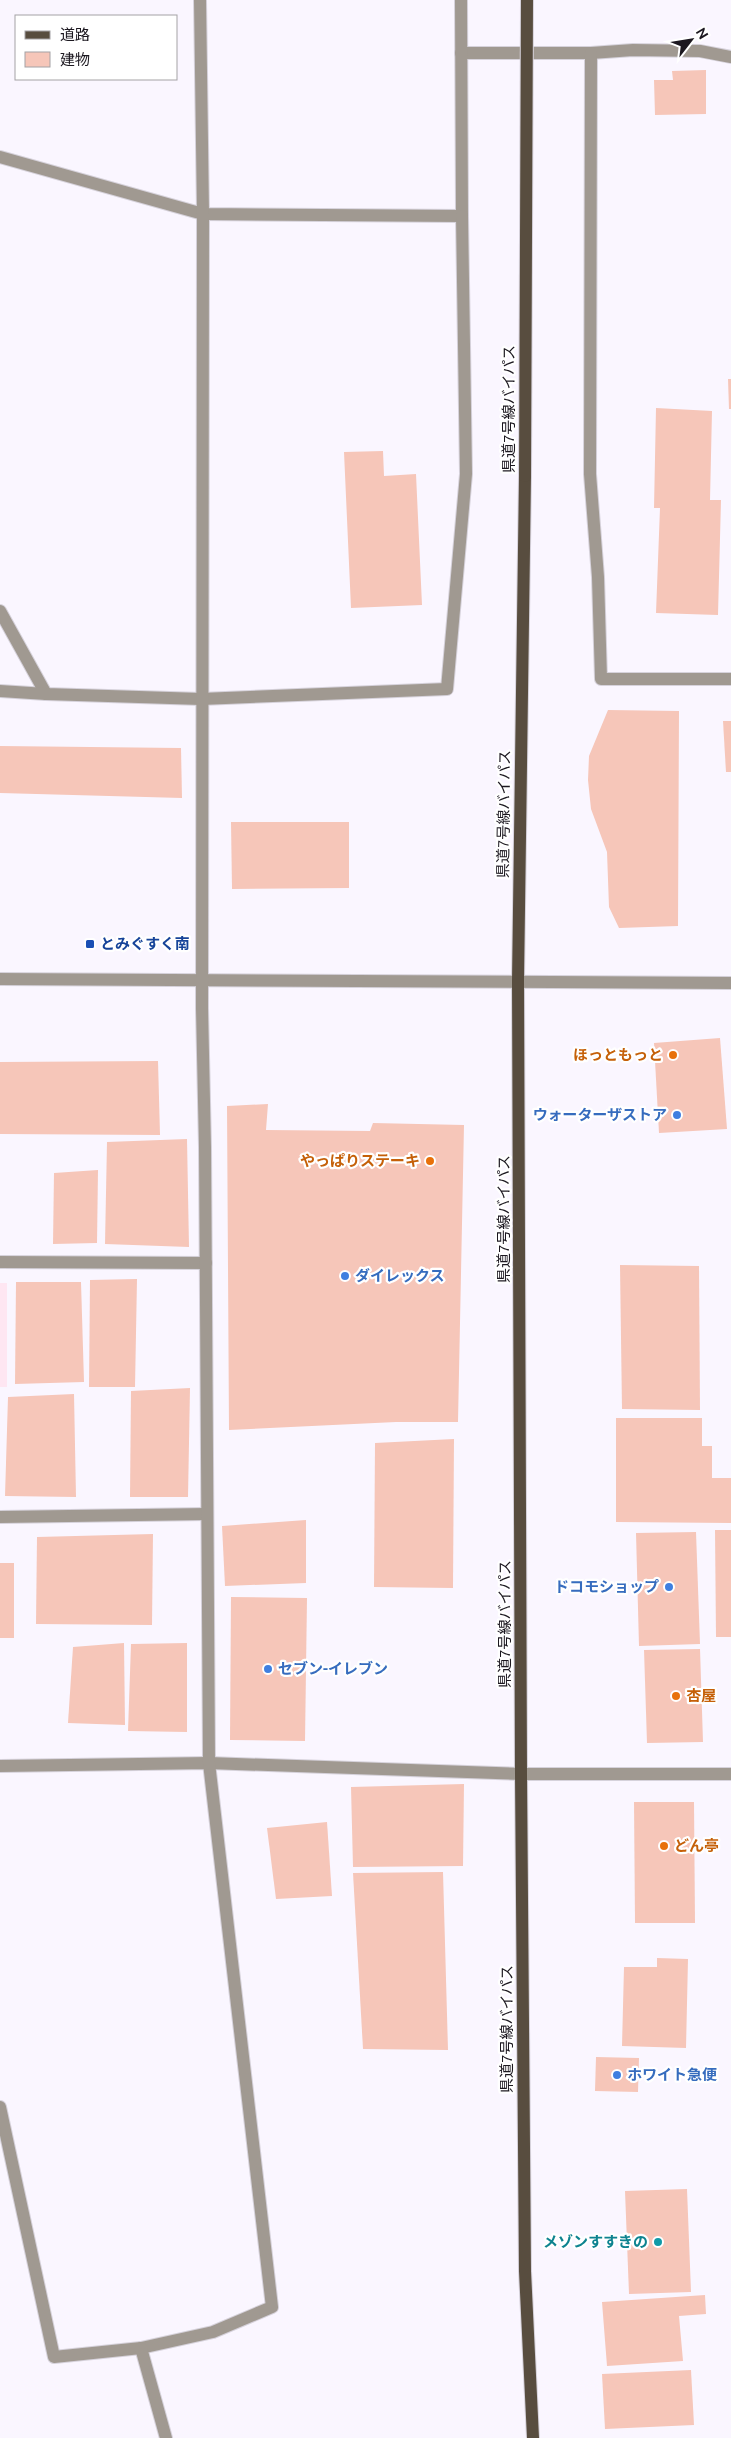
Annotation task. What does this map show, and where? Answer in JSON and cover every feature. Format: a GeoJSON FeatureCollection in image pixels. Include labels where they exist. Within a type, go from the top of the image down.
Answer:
{"type":"FeatureCollection","features":[{"type":"Feature","properties":{"kind":"main road","name":"県道7号線バイパス"},"geometry":{"type":"LineString","coordinates":[[527,0],[525,476],[518,981],[525,2271],[533,2438]]}},
{"type":"Feature","properties":{"kind":"street"},"geometry":{"type":"LineString","coordinates":[[0,2107],[54,2357],[141,2348],[213,2332],[272,2307],[209,1764],[202,979],[204,934],[201,699],[203,214],[200,0]]}},
{"type":"Feature","properties":{"kind":"street"},"geometry":{"type":"LineString","coordinates":[[0,691],[201,699],[447,690],[466,474],[461,0]]}},
{"type":"Feature","properties":{"kind":"street"},"geometry":{"type":"LineString","coordinates":[[461,53],[591,53],[633,50],[700,51],[731,57]]}},
{"type":"Feature","properties":{"kind":"street"},"geometry":{"type":"LineString","coordinates":[[591,53],[590,474],[598,577],[601,679],[731,678]]}},
{"type":"Feature","properties":{"kind":"street"},"geometry":{"type":"LineString","coordinates":[[0,157],[203,214],[462,216]]}},
{"type":"Feature","properties":{"kind":"street"},"geometry":{"type":"LineString","coordinates":[[0,611],[46,694]]}},
{"type":"Feature","properties":{"kind":"street"},"geometry":{"type":"LineString","coordinates":[[0,979],[731,983]]}},
{"type":"Feature","properties":{"kind":"street"},"geometry":{"type":"LineString","coordinates":[[0,1262],[206,1264]]}},
{"type":"Feature","properties":{"kind":"street"},"geometry":{"type":"LineString","coordinates":[[0,1517],[207,1514]]}},
{"type":"Feature","properties":{"kind":"street"},"geometry":{"type":"LineString","coordinates":[[0,1766],[209,1764],[521,1774],[731,1774]]}},
{"type":"Feature","properties":{"kind":"street"},"geometry":{"type":"LineString","coordinates":[[141,2348],[166,2438]]}},
{"type":"Feature","properties":{"kind":"shaded area"},"geometry":{"type":"Polygon","coordinates":[[[0,1283],[7,1283],[7,1387],[0,1387],[0,1283]]]}},
{"type":"Feature","properties":{"kind":"building"},"geometry":{"type":"Polygon","coordinates":[[[706,70],[706,114],[655,115],[654,80],[673,80],[672,71],[706,70]]]}},
{"type":"Feature","properties":{"kind":"building"},"geometry":{"type":"Polygon","coordinates":[[[728,379],[731,379],[731,409],[729,409],[728,379]]]}},
{"type":"Feature","properties":{"kind":"building"},"geometry":{"type":"Polygon","coordinates":[[[656,408],[712,411],[710,500],[721,500],[718,615],[656,613],[660,508],[654,508],[656,408]]]}},
{"type":"Feature","properties":{"kind":"building"},"geometry":{"type":"Polygon","coordinates":[[[383,451],[384,476],[416,474],[422,605],[351,608],[344,452],[383,451]]]}},
{"type":"Feature","properties":{"kind":"building"},"geometry":{"type":"Polygon","coordinates":[[[608,710],[679,711],[678,926],[619,928],[609,907],[607,852],[591,809],[588,780],[589,756],[608,710]]]}},
{"type":"Feature","properties":{"kind":"building"},"geometry":{"type":"Polygon","coordinates":[[[723,721],[731,721],[731,772],[726,772],[723,721]]]}},
{"type":"Feature","properties":{"kind":"building"},"geometry":{"type":"Polygon","coordinates":[[[0,746],[181,748],[182,798],[0,793],[0,746]]]}},
{"type":"Feature","properties":{"kind":"building"},"geometry":{"type":"Polygon","coordinates":[[[231,822],[349,822],[349,888],[232,889],[231,822]]]}},
{"type":"Feature","properties":{"kind":"building"},"geometry":{"type":"Polygon","coordinates":[[[720,1038],[727,1129],[659,1133],[654,1043],[720,1038]]]}},
{"type":"Feature","properties":{"kind":"building"},"geometry":{"type":"Polygon","coordinates":[[[158,1061],[160,1135],[0,1134],[0,1062],[158,1061]]]}},
{"type":"Feature","properties":{"kind":"building","name":"ダイレックス"},"geometry":{"type":"Polygon","coordinates":[[[268,1104],[266,1130],[370,1131],[373,1123],[464,1125],[458,1422],[396,1422],[229,1430],[227,1106],[268,1104]]]}},
{"type":"Feature","properties":{"kind":"building"},"geometry":{"type":"Polygon","coordinates":[[[187,1139],[189,1247],[105,1244],[107,1142],[187,1139]]]}},
{"type":"Feature","properties":{"kind":"building"},"geometry":{"type":"Polygon","coordinates":[[[98,1170],[97,1243],[53,1244],[54,1173],[98,1170]]]}},
{"type":"Feature","properties":{"kind":"building"},"geometry":{"type":"Polygon","coordinates":[[[620,1265],[699,1266],[700,1410],[622,1409],[620,1265]]]}},
{"type":"Feature","properties":{"kind":"building"},"geometry":{"type":"Polygon","coordinates":[[[137,1279],[135,1387],[89,1387],[90,1280],[137,1279]]]}},
{"type":"Feature","properties":{"kind":"building"},"geometry":{"type":"Polygon","coordinates":[[[16,1282],[81,1282],[84,1382],[15,1384],[16,1282]]]}},
{"type":"Feature","properties":{"kind":"building"},"geometry":{"type":"Polygon","coordinates":[[[190,1388],[188,1497],[130,1497],[131,1391],[190,1388]]]}},
{"type":"Feature","properties":{"kind":"building"},"geometry":{"type":"Polygon","coordinates":[[[74,1394],[76,1497],[5,1496],[8,1397],[74,1394]]]}},
{"type":"Feature","properties":{"kind":"building"},"geometry":{"type":"Polygon","coordinates":[[[616,1418],[702,1418],[702,1446],[712,1446],[712,1478],[731,1478],[731,1523],[616,1522],[616,1418]]]}},
{"type":"Feature","properties":{"kind":"building"},"geometry":{"type":"Polygon","coordinates":[[[454,1439],[453,1588],[374,1587],[375,1443],[454,1439]]]}},
{"type":"Feature","properties":{"kind":"building"},"geometry":{"type":"Polygon","coordinates":[[[306,1520],[306,1583],[225,1586],[222,1526],[306,1520]]]}},
{"type":"Feature","properties":{"kind":"building"},"geometry":{"type":"Polygon","coordinates":[[[715,1530],[731,1530],[731,1637],[716,1637],[715,1530]]]}},
{"type":"Feature","properties":{"kind":"building"},"geometry":{"type":"Polygon","coordinates":[[[696,1532],[700,1644],[639,1646],[636,1533],[696,1532]]]}},
{"type":"Feature","properties":{"kind":"building"},"geometry":{"type":"Polygon","coordinates":[[[153,1534],[152,1625],[36,1624],[37,1537],[153,1534]]]}},
{"type":"Feature","properties":{"kind":"building"},"geometry":{"type":"Polygon","coordinates":[[[0,1563],[14,1563],[14,1638],[0,1638],[0,1563]]]}},
{"type":"Feature","properties":{"kind":"building","name":"セブン-イレブン"},"geometry":{"type":"Polygon","coordinates":[[[231,1597],[307,1598],[305,1741],[230,1740],[231,1597]]]}},
{"type":"Feature","properties":{"kind":"building"},"geometry":{"type":"Polygon","coordinates":[[[124,1643],[125,1725],[68,1723],[73,1647],[124,1643]]]}},
{"type":"Feature","properties":{"kind":"building"},"geometry":{"type":"Polygon","coordinates":[[[187,1643],[187,1732],[128,1731],[131,1644],[187,1643]]]}},
{"type":"Feature","properties":{"kind":"building"},"geometry":{"type":"Polygon","coordinates":[[[700,1649],[703,1742],[647,1743],[644,1650],[700,1649]]]}},
{"type":"Feature","properties":{"kind":"building"},"geometry":{"type":"Polygon","coordinates":[[[464,1784],[463,1866],[353,1867],[351,1787],[464,1784]]]}},
{"type":"Feature","properties":{"kind":"building"},"geometry":{"type":"Polygon","coordinates":[[[634,1802],[694,1802],[695,1923],[635,1923],[634,1802]]]}},
{"type":"Feature","properties":{"kind":"building"},"geometry":{"type":"Polygon","coordinates":[[[327,1822],[332,1896],[276,1899],[267,1828],[327,1822]]]}},
{"type":"Feature","properties":{"kind":"building"},"geometry":{"type":"Polygon","coordinates":[[[443,1872],[448,2050],[363,2049],[353,1873],[443,1872]]]}},
{"type":"Feature","properties":{"kind":"building"},"geometry":{"type":"Polygon","coordinates":[[[657,1958],[688,1959],[686,2048],[622,2046],[624,1967],[657,1967],[657,1958]]]}},
{"type":"Feature","properties":{"kind":"building","name":"ホワイト急便"},"geometry":{"type":"Polygon","coordinates":[[[596,2057],[639,2058],[638,2092],[595,2091],[596,2057]]]}},
{"type":"Feature","properties":{"kind":"building","name":"メゾンすすきの"},"geometry":{"type":"Polygon","coordinates":[[[687,2189],[691,2292],[629,2294],[625,2191],[687,2189]]]}},
{"type":"Feature","properties":{"kind":"building"},"geometry":{"type":"Polygon","coordinates":[[[705,2295],[706,2314],[679,2316],[683,2361],[607,2366],[602,2302],[705,2295]]]}},
{"type":"Feature","properties":{"kind":"building"},"geometry":{"type":"Polygon","coordinates":[[[691,2370],[694,2425],[605,2429],[602,2374],[691,2370]]]}},
{"type":"Feature","properties":{"kind":"place","name":"とみぐすく南"},"geometry":{"type":"Point","coordinates":[90,944]}},
{"type":"Feature","properties":{"kind":"place","name":"ほっともっと"},"geometry":{"type":"Point","coordinates":[673,1055]}},
{"type":"Feature","properties":{"kind":"place","name":"ウォーターザストア"},"geometry":{"type":"Point","coordinates":[677,1115]}},
{"type":"Feature","properties":{"kind":"place","name":"やっぱりステーキ"},"geometry":{"type":"Point","coordinates":[430,1161]}},
{"type":"Feature","properties":{"kind":"place","name":"ダイレックス"},"geometry":{"type":"Point","coordinates":[345,1276]}},
{"type":"Feature","properties":{"kind":"place","name":"ドコモショップ"},"geometry":{"type":"Point","coordinates":[669,1587]}},
{"type":"Feature","properties":{"kind":"place","name":"セブン-イレブン"},"geometry":{"type":"Point","coordinates":[268,1669]}},
{"type":"Feature","properties":{"kind":"place","name":"杏屋"},"geometry":{"type":"Point","coordinates":[676,1696]}},
{"type":"Feature","properties":{"kind":"place","name":"どん亭"},"geometry":{"type":"Point","coordinates":[664,1846]}},
{"type":"Feature","properties":{"kind":"place","name":"ホワイト急便"},"geometry":{"type":"Point","coordinates":[617,2075]}},
{"type":"Feature","properties":{"kind":"place","name":"メゾンすすきの"},"geometry":{"type":"Point","coordinates":[658,2242]}}]}
